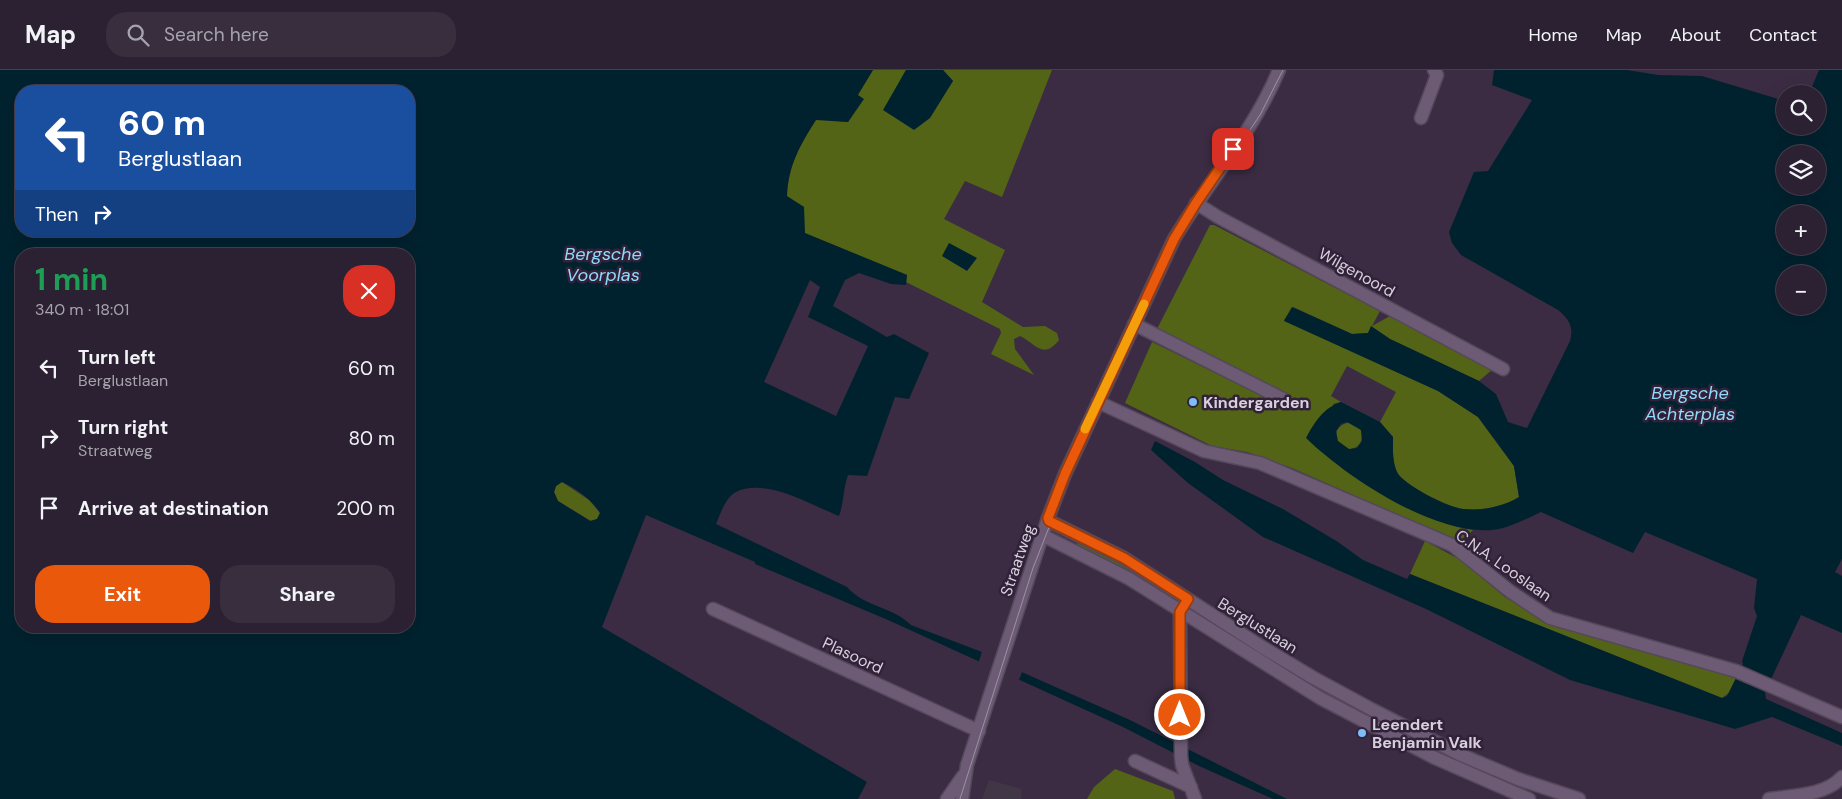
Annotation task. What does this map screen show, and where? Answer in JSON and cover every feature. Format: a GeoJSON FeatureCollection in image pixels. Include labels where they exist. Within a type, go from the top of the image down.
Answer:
{"type":"FeatureCollection","features":[{"type":"Feature","properties":{"kind":"street","name":"Straatweg"},"geometry":{"type":"LineString","coordinates":[[966,769],[1041,537],[1065,474],[1174,239],[1196,203],[1256,115],[1279,70]]}},
{"type":"Feature","properties":{"kind":"street"},"geometry":{"type":"LineString","coordinates":[[1421,118],[1437,75],[1434,70]]}},
{"type":"Feature","properties":{"kind":"street","name":"Wilgenoord"},"geometry":{"type":"LineString","coordinates":[[1196,203],[1218,217],[1503,368]]}},
{"type":"Feature","properties":{"kind":"street"},"geometry":{"type":"LineString","coordinates":[[1134,324],[1285,400]]}},
{"type":"Feature","properties":{"kind":"street","name":"C.N.A. Looslaan"},"geometry":{"type":"LineString","coordinates":[[1098,402],[1204,451],[1260,462],[1452,545],[1511,592],[1550,618],[1736,671],[1842,716]]}},
{"type":"Feature","properties":{"kind":"street","name":"Berglustlaan"},"geometry":{"type":"LineString","coordinates":[[1048,518],[1049,521],[1124,558],[1312,677],[1459,754],[1518,779],[1579,799]]}},
{"type":"Feature","properties":{"kind":"street","name":"Berglustlaan"},"geometry":{"type":"LineString","coordinates":[[1041,537],[1044,536],[1103,564],[1305,689],[1452,766],[1529,799]]}},
{"type":"Feature","properties":{"kind":"street"},"geometry":{"type":"LineString","coordinates":[[1188,599],[1180,612],[1180,751],[1182,765],[1193,793]]}},
{"type":"Feature","properties":{"kind":"street","name":"Plasoord"},"geometry":{"type":"LineString","coordinates":[[713,609],[979,731]]}},
{"type":"Feature","properties":{"kind":"street"},"geometry":{"type":"LineString","coordinates":[[1305,689],[1312,677]]}},
{"type":"Feature","properties":{"kind":"street"},"geometry":{"type":"LineString","coordinates":[[1452,766],[1459,754]]}},
{"type":"Feature","properties":{"kind":"street"},"geometry":{"type":"LineString","coordinates":[[1135,761],[1193,793]]}},
{"type":"Feature","properties":{"kind":"street"},"geometry":{"type":"LineString","coordinates":[[947,799],[966,769]]}},
{"type":"Feature","properties":{"kind":"street"},"geometry":{"type":"LineString","coordinates":[[962,799],[966,769]]}},
{"type":"Feature","properties":{"kind":"street"},"geometry":{"type":"LineString","coordinates":[[1769,799],[1823,795],[1842,777]]}},
{"type":"Feature","properties":{"kind":"shaded area"},"geometry":{"type":"Polygon","coordinates":[[[989,780],[1022,789],[1021,799],[982,799],[989,780]]]}},
{"type":"Feature","properties":{"kind":"green space"},"geometry":{"type":"Polygon","coordinates":[[[873,70],[906,70],[884,110],[944,93],[953,81],[943,70],[1052,70],[1002,197],[965,181],[944,219],[1005,250],[982,302],[1023,327],[1045,326],[1057,333],[1059,340],[1053,346],[1044,350],[1020,336],[1014,339],[1015,349],[1034,375],[991,354],[1001,333],[1000,329],[906,282],[907,275],[804,233],[804,207],[787,197],[790,175],[796,156],[816,119],[848,122],[863,99],[857,95],[873,70]]]}},
{"type":"Feature","properties":{"kind":"green space"},"geometry":{"type":"Polygon","coordinates":[[[1210,225],[1214,225],[1380,311],[1372,326],[1390,316],[1493,369],[1479,381],[1390,339],[1372,327],[1368,333],[1352,334],[1293,307],[1284,320],[1438,391],[1478,417],[1514,466],[1519,497],[1492,508],[1463,509],[1437,500],[1407,483],[1395,468],[1393,437],[1380,422],[1396,392],[1347,366],[1331,396],[1341,402],[1333,404],[1335,461],[1366,484],[1400,504],[1436,520],[1473,530],[1462,541],[1457,541],[1292,468],[1247,452],[1212,446],[1125,403],[1152,342],[1293,411],[1298,401],[1157,329],[1210,225]]]}},
{"type":"Feature","properties":{"kind":"green space"},"geometry":{"type":"Polygon","coordinates":[[[1349,423],[1358,427],[1362,436],[1358,445],[1349,449],[1340,445],[1336,436],[1340,427],[1349,423]]]}},
{"type":"Feature","properties":{"kind":"green space"},"geometry":{"type":"Polygon","coordinates":[[[562,482],[589,500],[600,513],[597,519],[591,521],[558,501],[554,492],[556,486],[562,482]]]}},
{"type":"Feature","properties":{"kind":"green space"},"geometry":{"type":"Polygon","coordinates":[[[1078,541],[1105,553],[1158,584],[1155,590],[1076,547],[1078,541]]]}},
{"type":"Feature","properties":{"kind":"green space"},"geometry":{"type":"Polygon","coordinates":[[[1425,541],[1459,559],[1505,597],[1539,618],[1566,629],[1720,671],[1736,679],[1730,692],[1722,698],[1410,574],[1425,541]]]}},
{"type":"Feature","properties":{"kind":"green space"},"geometry":{"type":"Polygon","coordinates":[[[1115,769],[1173,791],[1175,799],[1087,799],[1094,787],[1115,769]]]}},
{"type":"Feature","properties":{"kind":"water","name":"Bergsche Voorplas"},"geometry":{"type":"Polygon","coordinates":[[[0,70],[873,70],[858,95],[864,99],[848,122],[816,120],[792,165],[787,196],[804,207],[805,233],[907,275],[906,285],[891,284],[859,273],[845,280],[833,306],[887,337],[894,334],[929,353],[909,399],[895,397],[867,476],[848,475],[839,516],[788,494],[774,490],[748,488],[732,494],[716,524],[847,587],[862,599],[896,614],[911,625],[982,652],[981,654],[1130,720],[1287,799],[1273,799],[1199,766],[1123,727],[888,620],[755,564],[755,562],[646,515],[602,627],[867,782],[858,799],[0,799],[0,70]],[[810,280],[764,382],[836,416],[868,346],[808,317],[820,287],[810,280]],[[562,482],[556,486],[554,492],[558,501],[590,521],[597,519],[600,513],[597,508],[583,495],[562,482]]]}},
{"type":"Feature","properties":{"kind":"water"},"geometry":{"type":"Polygon","coordinates":[[[906,70],[943,70],[953,81],[930,118],[914,130],[883,110],[906,70]]]}},
{"type":"Feature","properties":{"kind":"water","name":"Bergsche Achterplas"},"geometry":{"type":"Polygon","coordinates":[[[1494,70],[1627,70],[1658,75],[1702,76],[1776,98],[1776,135],[1826,135],[1826,85],[1813,85],[1819,70],[1842,70],[1842,559],[1835,572],[1842,576],[1842,633],[1801,615],[1765,692],[1766,699],[1842,733],[1842,746],[1772,717],[1735,729],[1570,680],[1426,609],[1263,537],[1188,483],[1151,450],[1155,441],[1195,462],[1223,480],[1283,509],[1338,542],[1363,560],[1407,579],[1410,574],[1722,698],[1727,696],[1743,664],[1742,661],[1757,616],[1754,608],[1757,579],[1645,532],[1633,553],[1541,512],[1499,529],[1475,530],[1450,525],[1395,502],[1369,487],[1323,454],[1306,438],[1316,421],[1329,408],[1341,402],[1380,422],[1393,437],[1395,468],[1397,472],[1407,483],[1427,495],[1456,508],[1463,509],[1484,509],[1499,506],[1519,497],[1514,466],[1478,417],[1438,391],[1284,321],[1292,307],[1352,334],[1368,333],[1371,326],[1390,339],[1479,381],[1496,394],[1508,422],[1527,428],[1570,341],[1570,324],[1558,310],[1461,255],[1452,243],[1449,232],[1474,172],[1488,171],[1532,100],[1492,85],[1494,70]],[[1347,422],[1341,424],[1336,431],[1338,441],[1349,449],[1357,448],[1362,441],[1361,430],[1347,422]]]}},
{"type":"Feature","properties":{"kind":"water"},"geometry":{"type":"Polygon","coordinates":[[[949,243],[977,258],[967,271],[942,256],[949,243]]]}},
{"type":"Feature","properties":{"kind":"pier"},"geometry":{"type":"Polygon","coordinates":[[[983,649],[984,653],[1023,670],[1018,682],[978,664],[983,649]]]}},
{"type":"Feature","properties":{"kind":"tram line"},"geometry":{"type":"LineString","coordinates":[[960,799],[1033,568],[1083,441],[1183,229],[1260,115],[1283,70]]}},
{"type":"Feature","properties":{"kind":"slow traffic"},"geometry":{"type":"LineString","coordinates":[[1085,429],[1144,304]]}},
{"type":"Feature","properties":{"kind":"place","name":"Kindergarden"},"geometry":{"type":"Point","coordinates":[1193,402]}},
{"type":"Feature","properties":{"kind":"place","name":"Leendert Benjamin Valk"},"geometry":{"type":"Point","coordinates":[1362,733]}},
{"type":"Feature","properties":{"kind":"route"},"geometry":{"type":"LineString","coordinates":[[1180,715],[1180,612],[1188,599],[1124,558],[1049,521],[1048,518],[1065,474],[1174,239],[1233,149]]}}]}
